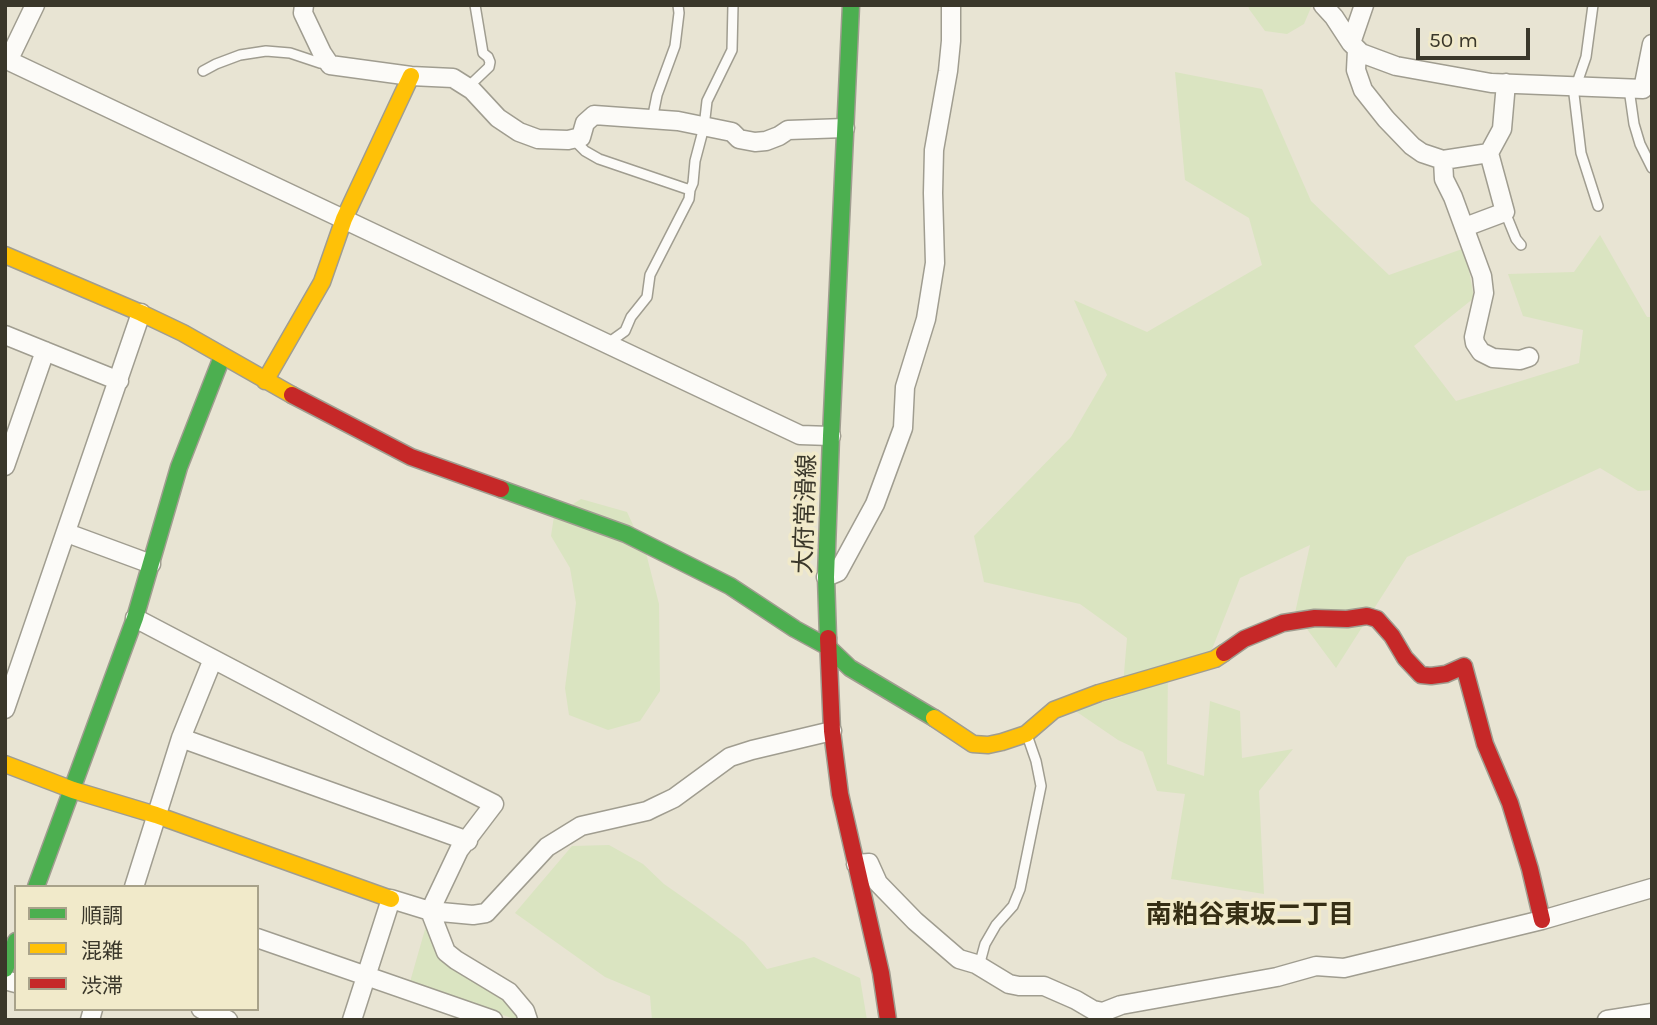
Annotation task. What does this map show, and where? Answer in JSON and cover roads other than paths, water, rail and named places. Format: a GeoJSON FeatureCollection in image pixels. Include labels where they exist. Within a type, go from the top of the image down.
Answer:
{"type":"FeatureCollection","features":[{"type":"Feature","properties":{"kind":"street"},"geometry":{"type":"LineString","coordinates":[[35,5],[7,60],[800,435],[831,436]]}},
{"type":"Feature","properties":{"kind":"street"},"geometry":{"type":"LineString","coordinates":[[304,5],[303,13],[330,65],[411,76],[453,78],[472,89],[498,118],[519,132],[538,139],[581,137],[585,123],[594,115],[678,121],[732,132],[739,139],[755,142],[766,141],[788,130],[845,128]]}},
{"type":"Feature","properties":{"kind":"street","name":"大府常滑線"},"geometry":{"type":"LineString","coordinates":[[851,5],[831,436],[826,577],[828,647],[832,731],[840,794],[881,973],[888,1020]]}},
{"type":"Feature","properties":{"kind":"street"},"geometry":{"type":"LineString","coordinates":[[826,577],[838,572],[875,504],[903,428],[905,387],[926,319],[935,263],[934,150],[948,71],[951,5]]}},
{"type":"Feature","properties":{"kind":"street"},"geometry":{"type":"LineString","coordinates":[[1323,5],[1354,47],[1396,66],[1491,83],[1575,86],[1641,93],[1652,44]]}},
{"type":"Feature","properties":{"kind":"street"},"geometry":{"type":"LineString","coordinates":[[1364,5],[1354,47],[1356,70],[1363,89],[1386,119],[1412,146],[1422,153],[1443,160],[1489,153]]}},
{"type":"Feature","properties":{"kind":"street"},"geometry":{"type":"LineString","coordinates":[[265,382],[322,282],[344,219],[411,76]]}},
{"type":"Feature","properties":{"kind":"street"},"geometry":{"type":"LineString","coordinates":[[1465,227],[1505,212],[1489,153],[1502,129],[1506,83]]}},
{"type":"Feature","properties":{"kind":"street"},"geometry":{"type":"LineString","coordinates":[[1443,160],[1444,179],[1465,227],[1484,284],[1475,344],[1481,352],[1493,358],[1520,360],[1529,357]]}},
{"type":"Feature","properties":{"kind":"street"},"geometry":{"type":"LineString","coordinates":[[5,255],[141,313],[265,382],[411,457],[613,529],[654,547],[730,586],[795,629],[828,647],[850,667],[973,744],[988,745],[1026,734],[1054,710],[1099,693],[1215,659],[1244,639],[1283,623],[1315,618],[1347,619],[1367,616],[1377,619],[1421,675],[1446,674],[1464,666],[1485,744],[1510,803],[1542,920]]}},
{"type":"Feature","properties":{"kind":"street"},"geometry":{"type":"LineString","coordinates":[[5,709],[12,671],[67,533],[141,313]]}},
{"type":"Feature","properties":{"kind":"street"},"geometry":{"type":"LineString","coordinates":[[5,335],[119,381]]}},
{"type":"Feature","properties":{"kind":"street"},"geometry":{"type":"LineString","coordinates":[[5,466],[45,351]]}},
{"type":"Feature","properties":{"kind":"street"},"geometry":{"type":"LineString","coordinates":[[37,885],[135,618],[179,467],[222,357]]}},
{"type":"Feature","properties":{"kind":"street"},"geometry":{"type":"LineString","coordinates":[[67,533],[151,564]]}},
{"type":"Feature","properties":{"kind":"street"},"geometry":{"type":"LineString","coordinates":[[135,618],[494,804],[459,850],[430,911],[446,952],[509,992],[525,1011],[528,1020]]}},
{"type":"Feature","properties":{"kind":"street"},"geometry":{"type":"LineString","coordinates":[[135,885],[181,738],[213,659]]}},
{"type":"Feature","properties":{"kind":"street"},"geometry":{"type":"LineString","coordinates":[[5,764],[390,899],[430,911],[473,915],[486,913],[547,847],[581,826],[653,808],[674,798],[730,757],[832,731]]}},
{"type":"Feature","properties":{"kind":"street"},"geometry":{"type":"LineString","coordinates":[[181,738],[468,841]]}},
{"type":"Feature","properties":{"kind":"street"},"geometry":{"type":"LineString","coordinates":[[856,864],[869,863],[878,883],[915,921],[959,959],[979,966],[1009,984],[1044,986],[1104,1016],[1121,1005],[1277,977],[1316,966],[1344,968],[1542,920],[1652,888]]}},
{"type":"Feature","properties":{"kind":"street"},"geometry":{"type":"LineString","coordinates":[[352,1020],[390,899]]}},
{"type":"Feature","properties":{"kind":"street"},"geometry":{"type":"LineString","coordinates":[[259,939],[493,1020]]}},
{"type":"Feature","properties":{"kind":"street"},"geometry":{"type":"LineString","coordinates":[[5,969],[14,946]]}},
{"type":"Feature","properties":{"kind":"street"},"geometry":{"type":"LineString","coordinates":[[206,1011],[228,1020]]}},
{"type":"Feature","properties":{"kind":"street"},"geometry":{"type":"LineString","coordinates":[[1607,1020],[1652,1013]]}},
{"type":"Feature","properties":{"kind":"lane"},"geometry":{"type":"LineString","coordinates":[[468,87],[489,67],[490,62],[483,53],[475,5]]}},
{"type":"Feature","properties":{"kind":"lane"},"geometry":{"type":"LineString","coordinates":[[652,120],[657,95],[675,46],[680,13],[678,5]]}},
{"type":"Feature","properties":{"kind":"lane"},"geometry":{"type":"LineString","coordinates":[[609,346],[611,341],[625,331],[631,317],[647,296],[650,275],[689,199],[707,101],[732,50],[733,5]]}},
{"type":"Feature","properties":{"kind":"lane"},"geometry":{"type":"LineString","coordinates":[[1593,5],[1586,57],[1575,86],[1581,153],[1598,206]]}},
{"type":"Feature","properties":{"kind":"lane"},"geometry":{"type":"LineString","coordinates":[[203,71],[240,55],[266,51],[290,53],[330,65]]}},
{"type":"Feature","properties":{"kind":"lane"},"geometry":{"type":"LineString","coordinates":[[1641,93],[1634,124],[1652,168]]}},
{"type":"Feature","properties":{"kind":"lane"},"geometry":{"type":"LineString","coordinates":[[573,139],[585,151],[599,159],[691,190]]}},
{"type":"Feature","properties":{"kind":"lane"},"geometry":{"type":"LineString","coordinates":[[1505,212],[1521,245]]}},
{"type":"Feature","properties":{"kind":"lane"},"geometry":{"type":"LineString","coordinates":[[979,966],[985,944],[996,925],[1013,906],[1020,889],[1041,786],[1036,761],[1026,734]]}},
{"type":"Feature","properties":{"kind":"district","name":"南粕谷東坂二丁目"},"geometry":{"type":"Point","coordinates":[1250,916]}}]}
